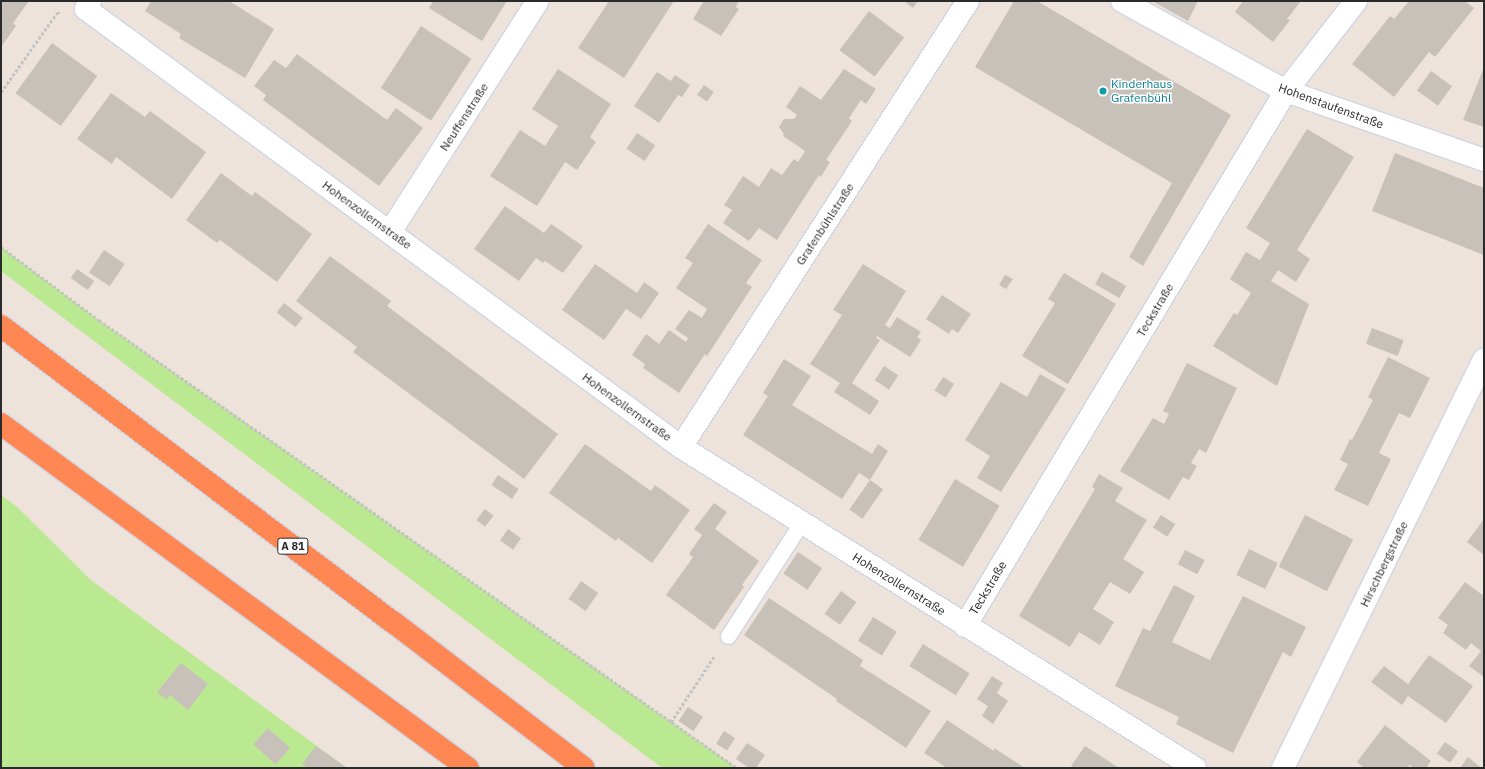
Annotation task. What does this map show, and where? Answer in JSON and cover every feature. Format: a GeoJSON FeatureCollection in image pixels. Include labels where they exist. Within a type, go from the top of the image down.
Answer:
{"type":"FeatureCollection","features":[{"type":"Feature","properties":{"kind":"highway","name":"A 81"},"geometry":{"type":"LineString","coordinates":[[1,326],[584,768]]}},
{"type":"Feature","properties":{"kind":"highway"},"geometry":{"type":"LineString","coordinates":[[1,424],[468,768]]}},
{"type":"Feature","properties":{"kind":"street","name":"Neuffenstraße"},"geometry":{"type":"LineString","coordinates":[[390,232],[538,1]]}},
{"type":"Feature","properties":{"kind":"street","name":"Grafenbühlstraße"},"geometry":{"type":"LineString","coordinates":[[681,447],[968,1]]}},
{"type":"Feature","properties":{"kind":"street","name":"Hohenstaufenstraße"},"geometry":{"type":"LineString","coordinates":[[1122,1],[1286,91],[1484,160]]}},
{"type":"Feature","properties":{"kind":"street","name":"Teckstraße"},"geometry":{"type":"LineString","coordinates":[[965,626],[1286,91],[1356,1]]}},
{"type":"Feature","properties":{"kind":"street","name":"Hohenzollernstraße"},"geometry":{"type":"LineString","coordinates":[[88,5],[390,232],[681,447],[965,626],[1195,768]]}},
{"type":"Feature","properties":{"kind":"street","name":"Hirschbergstraße"},"geometry":{"type":"LineString","coordinates":[[1284,768],[1484,360]]}},
{"type":"Feature","properties":{"kind":"lane"},"geometry":{"type":"LineString","coordinates":[[728,636],[801,523]]}},
{"type":"Feature","properties":{"kind":"path"},"geometry":{"type":"LineString","coordinates":[[1,92],[57,13],[88,5]]}},
{"type":"Feature","properties":{"kind":"path"},"geometry":{"type":"LineString","coordinates":[[1,247],[99,320],[737,768]]}},
{"type":"Feature","properties":{"kind":"path"},"geometry":{"type":"LineString","coordinates":[[671,722],[728,636]]}},
{"type":"Feature","properties":{"kind":"green space"},"geometry":{"type":"Polygon","coordinates":[[[1,247],[99,320],[737,768],[662,768],[1,271],[1,247]]]}},
{"type":"Feature","properties":{"kind":"green space"},"geometry":{"type":"Polygon","coordinates":[[[1,495],[16,506],[92,581],[347,768],[1,768],[1,495]]]}},
{"type":"Feature","properties":{"kind":"building"},"geometry":{"type":"Polygon","coordinates":[[[1,1],[29,1],[13,23],[16,26],[1,47],[1,1]]]}},
{"type":"Feature","properties":{"kind":"building"},"geometry":{"type":"Polygon","coordinates":[[[151,1],[229,1],[274,29],[245,78],[179,38],[181,34],[145,11],[151,1]]]}},
{"type":"Feature","properties":{"kind":"building"},"geometry":{"type":"Polygon","coordinates":[[[433,1],[507,1],[482,41],[429,8],[433,1]]]}},
{"type":"Feature","properties":{"kind":"building"},"geometry":{"type":"Polygon","coordinates":[[[609,1],[674,1],[624,78],[578,48],[609,1]]]}},
{"type":"Feature","properties":{"kind":"building"},"geometry":{"type":"Polygon","coordinates":[[[704,1],[739,1],[736,7],[739,9],[721,36],[693,19],[704,1]]]}},
{"type":"Feature","properties":{"kind":"building"},"geometry":{"type":"Polygon","coordinates":[[[904,1],[918,1],[913,8],[904,1]]]}},
{"type":"Feature","properties":{"kind":"building","name":"Kinderhaus Grafenbühl"},"geometry":{"type":"Polygon","coordinates":[[[1014,1],[1037,1],[1231,115],[1143,266],[1129,257],[1172,183],[975,67],[1014,1]]]}},
{"type":"Feature","properties":{"kind":"building"},"geometry":{"type":"Polygon","coordinates":[[[1152,1],[1198,1],[1188,21],[1152,1]]]}},
{"type":"Feature","properties":{"kind":"building"},"geometry":{"type":"Polygon","coordinates":[[[1243,1],[1301,1],[1287,19],[1290,20],[1273,42],[1235,12],[1243,1]]]}},
{"type":"Feature","properties":{"kind":"building"},"geometry":{"type":"Polygon","coordinates":[[[1409,1],[1465,1],[1474,8],[1435,57],[1429,52],[1394,97],[1352,64],[1390,16],[1394,19],[1409,1]]]}},
{"type":"Feature","properties":{"kind":"building"},"geometry":{"type":"Polygon","coordinates":[[[869,11],[904,37],[875,77],[840,50],[869,11]]]}},
{"type":"Feature","properties":{"kind":"building"},"geometry":{"type":"Polygon","coordinates":[[[421,26],[471,59],[431,121],[381,88],[421,26]]]}},
{"type":"Feature","properties":{"kind":"building"},"geometry":{"type":"Polygon","coordinates":[[[52,43],[97,76],[61,126],[16,93],[52,43]]]}},
{"type":"Feature","properties":{"kind":"building"},"geometry":{"type":"Polygon","coordinates":[[[297,54],[387,120],[396,108],[423,128],[379,186],[263,100],[266,95],[254,86],[274,60],[286,68],[297,54]]]}},
{"type":"Feature","properties":{"kind":"building"},"geometry":{"type":"Polygon","coordinates":[[[1484,67],[1484,127],[1463,120],[1484,67]]]}},
{"type":"Feature","properties":{"kind":"building"},"geometry":{"type":"Polygon","coordinates":[[[558,69],[611,104],[590,137],[596,142],[577,170],[565,162],[537,206],[490,176],[520,130],[545,146],[558,126],[532,109],[558,69]]]}},
{"type":"Feature","properties":{"kind":"building"},"geometry":{"type":"Polygon","coordinates":[[[844,69],[876,89],[866,104],[861,100],[849,118],[852,121],[826,160],[830,162],[821,177],[819,175],[777,240],[759,228],[749,241],[723,223],[732,210],[724,205],[743,176],[759,187],[771,168],[782,175],[794,159],[798,162],[805,151],[783,136],[784,134],[779,127],[784,119],[794,119],[797,115],[786,107],[800,86],[821,100],[844,69]]]}},
{"type":"Feature","properties":{"kind":"building"},"geometry":{"type":"Polygon","coordinates":[[[1431,71],[1452,86],[1438,106],[1417,90],[1431,71]]]}},
{"type":"Feature","properties":{"kind":"building"},"geometry":{"type":"Polygon","coordinates":[[[657,72],[671,81],[675,75],[690,85],[682,97],[678,95],[659,123],[634,106],[657,72]]]}},
{"type":"Feature","properties":{"kind":"building"},"geometry":{"type":"Polygon","coordinates":[[[704,85],[714,92],[707,102],[697,95],[704,85]]]}},
{"type":"Feature","properties":{"kind":"building"},"geometry":{"type":"Polygon","coordinates":[[[111,93],[145,117],[150,111],[206,152],[172,199],[116,157],[112,164],[77,139],[111,93]]]}},
{"type":"Feature","properties":{"kind":"building"},"geometry":{"type":"Polygon","coordinates":[[[1307,129],[1354,157],[1297,250],[1310,259],[1296,282],[1278,270],[1271,281],[1309,304],[1277,386],[1213,346],[1234,313],[1237,315],[1251,293],[1230,279],[1246,252],[1260,260],[1270,243],[1246,228],[1307,129]]]}},
{"type":"Feature","properties":{"kind":"building"},"geometry":{"type":"Polygon","coordinates":[[[637,133],[655,145],[645,161],[626,149],[637,133]]]}},
{"type":"Feature","properties":{"kind":"building"},"geometry":{"type":"Polygon","coordinates":[[[1395,153],[1484,188],[1484,255],[1372,211],[1395,153]]]}},
{"type":"Feature","properties":{"kind":"building"},"geometry":{"type":"Polygon","coordinates":[[[221,173],[252,196],[255,192],[312,234],[277,282],[220,240],[217,243],[186,220],[221,173]]]}},
{"type":"Feature","properties":{"kind":"building"},"geometry":{"type":"Polygon","coordinates":[[[505,206],[544,233],[551,224],[583,246],[563,273],[545,261],[543,263],[536,258],[519,281],[474,249],[505,206]]]}},
{"type":"Feature","properties":{"kind":"building"},"geometry":{"type":"Polygon","coordinates":[[[708,224],[762,260],[746,283],[752,287],[707,356],[705,354],[679,393],[643,368],[645,364],[632,355],[646,334],[659,344],[669,330],[686,342],[688,338],[675,329],[689,310],[702,318],[707,309],[676,288],[693,263],[685,258],[708,224]]]}},
{"type":"Feature","properties":{"kind":"building"},"geometry":{"type":"Polygon","coordinates":[[[104,250],[125,264],[110,286],[89,272],[104,250]]]}},
{"type":"Feature","properties":{"kind":"building"},"geometry":{"type":"Polygon","coordinates":[[[330,256],[391,301],[387,306],[558,434],[524,479],[353,352],[357,347],[296,301],[330,256]]]}},
{"type":"Feature","properties":{"kind":"building"},"geometry":{"type":"Polygon","coordinates":[[[595,264],[637,293],[644,282],[659,293],[641,319],[626,309],[604,340],[562,310],[595,264]]]}},
{"type":"Feature","properties":{"kind":"building"},"geometry":{"type":"Polygon","coordinates":[[[863,264],[906,291],[885,325],[890,328],[897,317],[921,332],[917,337],[921,340],[910,357],[877,336],[876,338],[880,340],[852,383],[879,401],[870,415],[834,392],[840,383],[810,364],[842,315],[833,310],[863,264]]]}},
{"type":"Feature","properties":{"kind":"building"},"geometry":{"type":"Polygon","coordinates":[[[77,269],[94,281],[88,290],[71,278],[77,269]]]}},
{"type":"Feature","properties":{"kind":"building"},"geometry":{"type":"Polygon","coordinates":[[[1102,272],[1126,286],[1119,298],[1095,284],[1102,272]]]}},
{"type":"Feature","properties":{"kind":"building"},"geometry":{"type":"Polygon","coordinates":[[[1064,273],[1116,304],[1068,384],[1022,356],[1055,303],[1048,299],[1064,273]]]}},
{"type":"Feature","properties":{"kind":"building"},"geometry":{"type":"Polygon","coordinates":[[[1005,275],[1013,279],[1006,289],[999,285],[1005,275]]]}},
{"type":"Feature","properties":{"kind":"building"},"geometry":{"type":"Polygon","coordinates":[[[942,295],[971,314],[958,333],[952,329],[949,334],[926,319],[942,295]]]}},
{"type":"Feature","properties":{"kind":"building"},"geometry":{"type":"Polygon","coordinates":[[[284,303],[303,318],[296,327],[277,312],[284,303]]]}},
{"type":"Feature","properties":{"kind":"building"},"geometry":{"type":"Polygon","coordinates":[[[1372,328],[1404,340],[1398,356],[1366,344],[1372,328]]]}},
{"type":"Feature","properties":{"kind":"building"},"geometry":{"type":"Polygon","coordinates":[[[1388,357],[1430,378],[1410,418],[1399,413],[1379,453],[1391,459],[1368,506],[1334,490],[1348,464],[1340,460],[1350,439],[1352,440],[1373,400],[1368,397],[1388,357]]]}},
{"type":"Feature","properties":{"kind":"building"},"geometry":{"type":"Polygon","coordinates":[[[784,359],[811,376],[792,405],[872,454],[878,444],[888,451],[870,480],[859,473],[842,499],[743,435],[768,396],[763,393],[784,359]]]}},
{"type":"Feature","properties":{"kind":"building"},"geometry":{"type":"Polygon","coordinates":[[[1187,363],[1237,388],[1206,453],[1199,449],[1191,463],[1197,466],[1189,480],[1183,477],[1169,500],[1120,471],[1153,418],[1164,424],[1169,414],[1163,411],[1187,363]]]}},
{"type":"Feature","properties":{"kind":"building"},"geometry":{"type":"Polygon","coordinates":[[[884,366],[898,375],[889,390],[875,380],[884,366]]]}},
{"type":"Feature","properties":{"kind":"building"},"geometry":{"type":"Polygon","coordinates":[[[1040,374],[1066,389],[1001,492],[977,478],[990,456],[965,440],[1001,382],[1027,397],[1040,374]]]}},
{"type":"Feature","properties":{"kind":"building"},"geometry":{"type":"Polygon","coordinates":[[[943,377],[954,384],[946,397],[935,391],[943,377]]]}},
{"type":"Feature","properties":{"kind":"building"},"geometry":{"type":"Polygon","coordinates":[[[585,444],[651,491],[655,485],[690,510],[652,563],[618,538],[616,541],[549,493],[585,444]]]}},
{"type":"Feature","properties":{"kind":"building"},"geometry":{"type":"Polygon","coordinates":[[[1099,474],[1123,488],[1115,501],[1147,520],[1123,559],[1144,572],[1130,594],[1110,582],[1093,609],[1114,622],[1100,645],[1079,632],[1070,647],[1019,616],[1095,489],[1092,487],[1099,474]]]}},
{"type":"Feature","properties":{"kind":"building"},"geometry":{"type":"Polygon","coordinates":[[[498,475],[519,489],[512,499],[491,485],[498,475]]]}},
{"type":"Feature","properties":{"kind":"building"},"geometry":{"type":"Polygon","coordinates":[[[955,479],[1000,506],[963,567],[918,540],[955,479]]]}},
{"type":"Feature","properties":{"kind":"building"},"geometry":{"type":"Polygon","coordinates":[[[870,480],[883,489],[862,519],[849,509],[870,480]]]}},
{"type":"Feature","properties":{"kind":"building"},"geometry":{"type":"Polygon","coordinates":[[[714,503],[727,512],[715,529],[759,561],[742,585],[744,587],[714,630],[666,595],[693,557],[689,554],[702,535],[694,529],[714,503]]]}},
{"type":"Feature","properties":{"kind":"building"},"geometry":{"type":"Polygon","coordinates":[[[485,509],[494,516],[485,527],[476,520],[485,509]]]}},
{"type":"Feature","properties":{"kind":"building"},"geometry":{"type":"Polygon","coordinates":[[[1161,515],[1175,524],[1167,537],[1153,528],[1161,515]]]}},
{"type":"Feature","properties":{"kind":"building"},"geometry":{"type":"Polygon","coordinates":[[[1305,515],[1353,540],[1327,591],[1279,567],[1305,515]]]}},
{"type":"Feature","properties":{"kind":"building"},"geometry":{"type":"Polygon","coordinates":[[[1484,519],[1484,555],[1467,542],[1484,519]]]}},
{"type":"Feature","properties":{"kind":"building"},"geometry":{"type":"Polygon","coordinates":[[[508,529],[521,538],[513,550],[500,540],[508,529]]]}},
{"type":"Feature","properties":{"kind":"building"},"geometry":{"type":"Polygon","coordinates":[[[1249,549],[1278,563],[1265,589],[1236,575],[1249,549]]]}},
{"type":"Feature","properties":{"kind":"building"},"geometry":{"type":"Polygon","coordinates":[[[1185,550],[1205,560],[1197,574],[1178,564],[1185,550]]]}},
{"type":"Feature","properties":{"kind":"building"},"geometry":{"type":"Polygon","coordinates":[[[798,552],[822,568],[808,590],[783,574],[798,552]]]}},
{"type":"Feature","properties":{"kind":"building"},"geometry":{"type":"Polygon","coordinates":[[[581,581],[598,593],[586,611],[568,599],[581,581]]]}},
{"type":"Feature","properties":{"kind":"building"},"geometry":{"type":"Polygon","coordinates":[[[1465,582],[1484,596],[1484,677],[1469,666],[1481,651],[1471,643],[1466,650],[1443,633],[1448,625],[1438,618],[1465,582]]]}},
{"type":"Feature","properties":{"kind":"building"},"geometry":{"type":"Polygon","coordinates":[[[1174,585],[1195,596],[1172,642],[1210,660],[1243,596],[1306,627],[1291,657],[1283,652],[1233,753],[1176,724],[1179,717],[1115,686],[1143,628],[1150,631],[1174,585]]]}},
{"type":"Feature","properties":{"kind":"building"},"geometry":{"type":"Polygon","coordinates":[[[841,591],[856,602],[840,625],[825,614],[841,591]]]}},
{"type":"Feature","properties":{"kind":"building"},"geometry":{"type":"Polygon","coordinates":[[[769,598],[863,660],[860,666],[931,711],[906,748],[836,701],[837,699],[744,635],[769,598]]]}},
{"type":"Feature","properties":{"kind":"building"},"geometry":{"type":"Polygon","coordinates":[[[873,617],[897,632],[882,656],[858,641],[873,617]]]}},
{"type":"Feature","properties":{"kind":"building"},"geometry":{"type":"Polygon","coordinates":[[[923,644],[970,673],[956,695],[909,666],[923,644]]]}},
{"type":"Feature","properties":{"kind":"building"},"geometry":{"type":"Polygon","coordinates":[[[1429,655],[1473,686],[1446,723],[1408,696],[1402,705],[1371,682],[1384,666],[1408,684],[1429,655]]]}},
{"type":"Feature","properties":{"kind":"building"},"geometry":{"type":"Polygon","coordinates":[[[181,663],[208,684],[188,710],[170,695],[167,700],[157,692],[181,663]]]}},
{"type":"Feature","properties":{"kind":"building"},"geometry":{"type":"Polygon","coordinates":[[[992,676],[1003,683],[997,693],[1008,701],[993,724],[982,716],[988,706],[977,699],[992,676]]]}},
{"type":"Feature","properties":{"kind":"building"},"geometry":{"type":"Polygon","coordinates":[[[688,707],[703,717],[693,731],[678,721],[688,707]]]}},
{"type":"Feature","properties":{"kind":"building"},"geometry":{"type":"Polygon","coordinates":[[[947,720],[994,751],[994,748],[1025,768],[947,768],[924,753],[947,720]]]}},
{"type":"Feature","properties":{"kind":"building"},"geometry":{"type":"Polygon","coordinates":[[[1385,725],[1431,761],[1426,768],[1413,768],[1410,765],[1407,768],[1364,768],[1357,762],[1385,725]]]}},
{"type":"Feature","properties":{"kind":"building"},"geometry":{"type":"Polygon","coordinates":[[[268,728],[290,748],[276,764],[253,744],[268,728]]]}},
{"type":"Feature","properties":{"kind":"building"},"geometry":{"type":"Polygon","coordinates":[[[724,731],[735,738],[727,751],[716,744],[724,731]]]}},
{"type":"Feature","properties":{"kind":"building"},"geometry":{"type":"Polygon","coordinates":[[[1445,742],[1458,751],[1450,763],[1437,753],[1445,742]]]}},
{"type":"Feature","properties":{"kind":"building"},"geometry":{"type":"Polygon","coordinates":[[[747,743],[765,755],[756,768],[749,768],[736,759],[747,743]]]}},
{"type":"Feature","properties":{"kind":"building"},"geometry":{"type":"Polygon","coordinates":[[[316,746],[347,768],[308,768],[302,764],[316,746]]]}},
{"type":"Feature","properties":{"kind":"building"},"geometry":{"type":"Polygon","coordinates":[[[1085,746],[1119,768],[1074,768],[1071,766],[1085,746]]]}},
{"type":"Feature","properties":{"kind":"building"},"geometry":{"type":"Polygon","coordinates":[[[1468,757],[1480,767],[1460,768],[1468,757]]]}},
{"type":"Feature","properties":{"kind":"place","name":"Kinderhaus Grafenbühl"},"geometry":{"type":"Point","coordinates":[1103,91]}}]}
